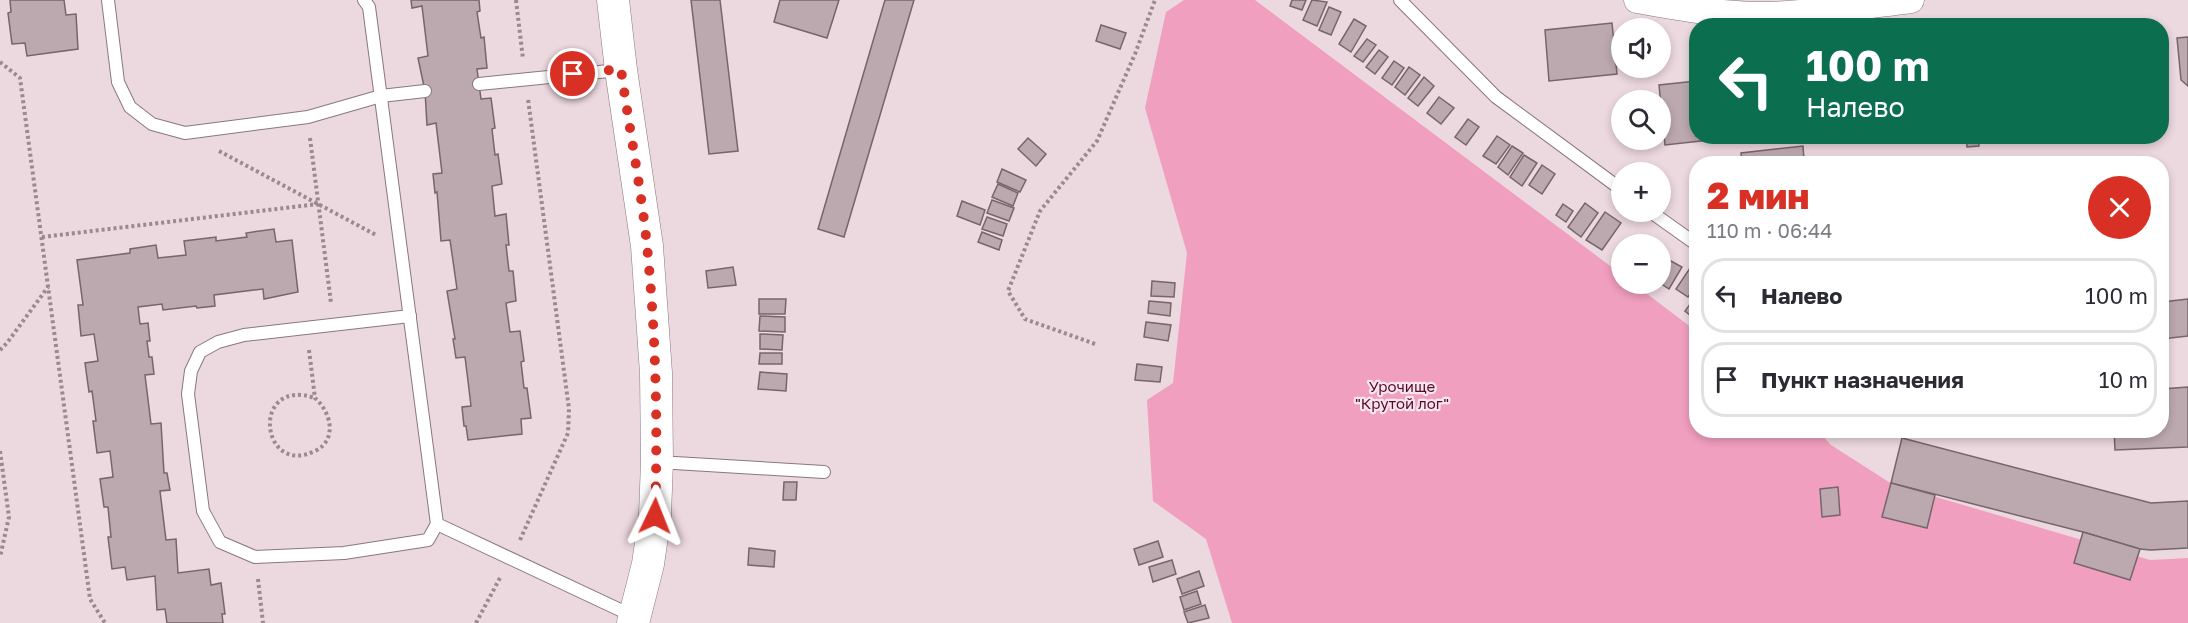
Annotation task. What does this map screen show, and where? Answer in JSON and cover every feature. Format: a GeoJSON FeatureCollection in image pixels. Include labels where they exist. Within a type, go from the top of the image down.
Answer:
{"type":"FeatureCollection","features":[{"type":"Feature","properties":{"kind":"street"},"geometry":{"type":"LineString","coordinates":[[613,0],[647,246],[656,373],[655,516],[648,564],[631,621]]}},
{"type":"Feature","properties":{"kind":"street"},"geometry":{"type":"LineString","coordinates":[[1637,0],[1738,14],[1787,14],[1911,0]]}},
{"type":"Feature","properties":{"kind":"lane"},"geometry":{"type":"LineString","coordinates":[[108,0],[118,82],[130,108],[152,124],[185,133],[308,117],[381,96],[425,91]]}},
{"type":"Feature","properties":{"kind":"lane"},"geometry":{"type":"LineString","coordinates":[[363,0],[369,7],[410,316],[437,524],[428,540],[344,553],[255,557],[220,542],[203,511],[188,394],[192,371],[200,352],[218,342],[244,335],[410,316]]}},
{"type":"Feature","properties":{"kind":"lane"},"geometry":{"type":"LineString","coordinates":[[1400,0],[1496,97],[1611,182]]}},
{"type":"Feature","properties":{"kind":"lane"},"geometry":{"type":"LineString","coordinates":[[479,84],[621,69]]}},
{"type":"Feature","properties":{"kind":"lane"},"geometry":{"type":"LineString","coordinates":[[1665,222],[1689,239]]}},
{"type":"Feature","properties":{"kind":"lane"},"geometry":{"type":"LineString","coordinates":[[657,462],[824,472]]}},
{"type":"Feature","properties":{"kind":"lane"},"geometry":{"type":"LineString","coordinates":[[437,524],[631,621]]}},
{"type":"Feature","properties":{"kind":"path"},"geometry":{"type":"LineString","coordinates":[[476,623],[511,559],[568,433],[569,409],[516,0]]}},
{"type":"Feature","properties":{"kind":"path"},"geometry":{"type":"LineString","coordinates":[[1095,344],[1024,319],[1008,291],[1040,211],[1097,141],[1136,54],[1155,0]]}},
{"type":"Feature","properties":{"kind":"path"},"geometry":{"type":"LineString","coordinates":[[0,62],[20,78],[90,599],[105,623]]}},
{"type":"Feature","properties":{"kind":"path"},"geometry":{"type":"LineString","coordinates":[[308,117],[334,325]]}},
{"type":"Feature","properties":{"kind":"path"},"geometry":{"type":"LineString","coordinates":[[185,133],[401,248]]}},
{"type":"Feature","properties":{"kind":"path"},"geometry":{"type":"LineString","coordinates":[[42,237],[318,204]]}},
{"type":"Feature","properties":{"kind":"path"},"geometry":{"type":"LineString","coordinates":[[0,350],[8,343],[48,287]]}},
{"type":"Feature","properties":{"kind":"path"},"geometry":{"type":"LineString","coordinates":[[306,328],[315,398],[324,406],[329,417],[330,429],[326,440],[318,449],[308,454],[296,455],[284,452],[275,444],[269,433],[272,410],[280,400],[291,395],[303,394],[315,398]]}},
{"type":"Feature","properties":{"kind":"path"},"geometry":{"type":"LineString","coordinates":[[0,452],[9,517],[0,557]]}},
{"type":"Feature","properties":{"kind":"path"},"geometry":{"type":"LineString","coordinates":[[255,557],[264,623]]}},
{"type":"Feature","properties":{"kind":"green space","name":"Урочище \"Крутой лог\""},"geometry":{"type":"Polygon","coordinates":[[[1184,0],[1255,0],[1611,267],[1611,294],[1647,294],[1689,326],[1689,438],[1824,438],[1831,445],[1892,484],[2150,560],[2188,558],[2188,623],[1232,623],[1206,539],[1153,501],[1147,400],[1173,383],[1187,253],[1145,108],[1166,12],[1184,0]]]}},
{"type":"Feature","properties":{"kind":"building"},"geometry":{"type":"Polygon","coordinates":[[[10,0],[64,0],[66,15],[76,14],[78,49],[27,56],[25,43],[12,44],[8,13],[11,12],[10,0]]]}},
{"type":"Feature","properties":{"kind":"building"},"geometry":{"type":"Polygon","coordinates":[[[411,0],[479,0],[480,11],[477,12],[481,38],[484,37],[487,68],[477,69],[481,99],[491,98],[495,128],[492,129],[495,155],[498,154],[502,184],[492,186],[495,216],[506,214],[509,245],[506,245],[509,271],[513,271],[516,301],[506,303],[510,332],[520,331],[524,361],[521,362],[524,388],[527,388],[531,418],[521,419],[522,434],[468,440],[466,426],[464,426],[462,407],[471,406],[465,357],[456,358],[447,291],[457,289],[450,240],[441,241],[437,192],[435,193],[433,174],[442,173],[436,123],[427,125],[425,91],[418,58],[428,56],[422,6],[412,8],[411,0]]]}},
{"type":"Feature","properties":{"kind":"building"},"geometry":{"type":"Polygon","coordinates":[[[691,0],[720,0],[738,151],[709,154],[691,0]]]}},
{"type":"Feature","properties":{"kind":"building"},"geometry":{"type":"Polygon","coordinates":[[[780,0],[839,0],[827,38],[774,22],[780,0]]]}},
{"type":"Feature","properties":{"kind":"building"},"geometry":{"type":"Polygon","coordinates":[[[885,0],[914,0],[844,237],[818,229],[885,0]]]}},
{"type":"Feature","properties":{"kind":"building"},"geometry":{"type":"Polygon","coordinates":[[[1292,0],[1306,0],[1302,10],[1290,6],[1292,0]]]}},
{"type":"Feature","properties":{"kind":"building"},"geometry":{"type":"Polygon","coordinates":[[[1312,0],[1327,2],[1317,26],[1303,20],[1312,0]]]}},
{"type":"Feature","properties":{"kind":"building"},"geometry":{"type":"Polygon","coordinates":[[[1329,7],[1341,12],[1331,35],[1319,30],[1329,7]]]}},
{"type":"Feature","properties":{"kind":"building"},"geometry":{"type":"Polygon","coordinates":[[[1354,19],[1366,26],[1351,52],[1339,44],[1354,19]]]}},
{"type":"Feature","properties":{"kind":"building"},"geometry":{"type":"Polygon","coordinates":[[[1611,23],[1611,75],[1549,81],[1545,30],[1611,23]]]}},
{"type":"Feature","properties":{"kind":"building"},"geometry":{"type":"Polygon","coordinates":[[[1101,25],[1126,33],[1120,49],[1096,41],[1101,25]]]}},
{"type":"Feature","properties":{"kind":"building"},"geometry":{"type":"Polygon","coordinates":[[[2188,37],[2188,86],[2181,80],[2177,38],[2188,37]]]}},
{"type":"Feature","properties":{"kind":"building"},"geometry":{"type":"Polygon","coordinates":[[[1367,39],[1376,45],[1363,62],[1354,56],[1367,39]]]}},
{"type":"Feature","properties":{"kind":"building"},"geometry":{"type":"Polygon","coordinates":[[[1379,50],[1388,57],[1375,74],[1366,67],[1379,50]]]}},
{"type":"Feature","properties":{"kind":"building"},"geometry":{"type":"Polygon","coordinates":[[[1394,61],[1404,68],[1392,85],[1382,78],[1394,61]]]}},
{"type":"Feature","properties":{"kind":"building"},"geometry":{"type":"Polygon","coordinates":[[[1409,67],[1420,75],[1405,95],[1395,87],[1409,67]]]}},
{"type":"Feature","properties":{"kind":"building"},"geometry":{"type":"Polygon","coordinates":[[[1424,77],[1434,86],[1418,106],[1408,98],[1424,77]]]}},
{"type":"Feature","properties":{"kind":"building"},"geometry":{"type":"Polygon","coordinates":[[[1689,82],[1689,142],[1671,144],[1671,90],[1660,90],[1659,85],[1689,82]]]}},
{"type":"Feature","properties":{"kind":"building"},"geometry":{"type":"Polygon","coordinates":[[[1439,97],[1454,108],[1441,124],[1427,113],[1439,97]]]}},
{"type":"Feature","properties":{"kind":"building"},"geometry":{"type":"Polygon","coordinates":[[[1468,119],[1479,127],[1466,145],[1455,137],[1468,119]]]}},
{"type":"Feature","properties":{"kind":"building"},"geometry":{"type":"Polygon","coordinates":[[[1497,136],[1510,145],[1496,164],[1483,156],[1497,136]]]}},
{"type":"Feature","properties":{"kind":"building"},"geometry":{"type":"Polygon","coordinates":[[[1028,138],[1046,154],[1036,166],[1018,149],[1028,138]]]}},
{"type":"Feature","properties":{"kind":"building"},"geometry":{"type":"Polygon","coordinates":[[[1967,144],[1979,144],[1979,146],[1967,147],[1967,144]]]}},
{"type":"Feature","properties":{"kind":"building"},"geometry":{"type":"Polygon","coordinates":[[[1512,146],[1523,153],[1508,175],[1498,167],[1512,146]]]}},
{"type":"Feature","properties":{"kind":"building"},"geometry":{"type":"Polygon","coordinates":[[[1803,146],[1804,156],[1741,156],[1741,153],[1803,146]]]}},
{"type":"Feature","properties":{"kind":"building"},"geometry":{"type":"Polygon","coordinates":[[[1524,155],[1537,163],[1522,186],[1510,177],[1524,155]]]}},
{"type":"Feature","properties":{"kind":"building"},"geometry":{"type":"Polygon","coordinates":[[[1542,165],[1555,174],[1542,194],[1529,185],[1542,165]]]}},
{"type":"Feature","properties":{"kind":"building"},"geometry":{"type":"Polygon","coordinates":[[[1002,169],[1026,180],[1020,192],[997,182],[1002,169]]]}},
{"type":"Feature","properties":{"kind":"building"},"geometry":{"type":"Polygon","coordinates":[[[998,184],[1018,193],[1013,206],[992,197],[998,184]]]}},
{"type":"Feature","properties":{"kind":"building"},"geometry":{"type":"Polygon","coordinates":[[[992,200],[1014,208],[1009,221],[987,213],[992,200]]]}},
{"type":"Feature","properties":{"kind":"building"},"geometry":{"type":"Polygon","coordinates":[[[962,201],[985,210],[980,225],[957,216],[962,201]]]}},
{"type":"Feature","properties":{"kind":"building"},"geometry":{"type":"Polygon","coordinates":[[[1585,203],[1598,213],[1581,237],[1568,227],[1585,203]]]}},
{"type":"Feature","properties":{"kind":"building"},"geometry":{"type":"Polygon","coordinates":[[[1563,204],[1573,211],[1566,222],[1556,215],[1563,204]]]}},
{"type":"Feature","properties":{"kind":"building"},"geometry":{"type":"Polygon","coordinates":[[[1605,212],[1611,216],[1611,222],[1621,223],[1611,234],[1602,250],[1586,240],[1605,212]]]}},
{"type":"Feature","properties":{"kind":"building"},"geometry":{"type":"Polygon","coordinates":[[[987,217],[1007,224],[1003,236],[982,229],[987,217]]]}},
{"type":"Feature","properties":{"kind":"building"},"geometry":{"type":"Polygon","coordinates":[[[274,229],[276,242],[292,240],[298,292],[264,299],[263,289],[214,295],[215,306],[197,308],[196,306],[163,310],[162,304],[138,307],[140,324],[148,323],[150,341],[147,341],[154,374],[145,375],[151,424],[161,423],[164,473],[167,473],[170,490],[160,491],[166,540],[176,539],[178,573],[209,569],[211,585],[221,583],[225,614],[222,614],[223,623],[167,623],[165,609],[157,610],[155,576],[127,580],[125,567],[112,569],[108,537],[111,537],[108,507],[104,507],[100,479],[113,477],[110,451],[97,453],[92,391],[89,392],[85,363],[98,361],[94,334],[81,336],[78,305],[83,305],[77,260],[130,253],[130,249],[156,245],[158,258],[186,255],[184,241],[216,237],[216,241],[247,237],[246,233],[274,229]]]}},
{"type":"Feature","properties":{"kind":"building"},"geometry":{"type":"Polygon","coordinates":[[[982,232],[1002,240],[999,250],[978,242],[982,232]]]}},
{"type":"Feature","properties":{"kind":"building"},"geometry":{"type":"Polygon","coordinates":[[[1671,261],[1682,267],[1671,286],[1671,261]]]}},
{"type":"Feature","properties":{"kind":"building"},"geometry":{"type":"Polygon","coordinates":[[[733,267],[736,285],[708,288],[706,271],[733,267]]]}},
{"type":"Feature","properties":{"kind":"building"},"geometry":{"type":"Polygon","coordinates":[[[1689,270],[1689,296],[1676,289],[1689,270]]]}},
{"type":"Feature","properties":{"kind":"building"},"geometry":{"type":"Polygon","coordinates":[[[1152,281],[1175,283],[1174,297],[1151,296],[1152,281]]]}},
{"type":"Feature","properties":{"kind":"building"},"geometry":{"type":"Polygon","coordinates":[[[759,299],[786,299],[785,314],[759,314],[759,299]]]}},
{"type":"Feature","properties":{"kind":"building"},"geometry":{"type":"Polygon","coordinates":[[[2188,299],[2188,336],[2169,338],[2169,301],[2188,299]]]}},
{"type":"Feature","properties":{"kind":"building"},"geometry":{"type":"Polygon","coordinates":[[[1149,301],[1171,303],[1170,316],[1148,313],[1149,301]]]}},
{"type":"Feature","properties":{"kind":"building"},"geometry":{"type":"Polygon","coordinates":[[[760,316],[785,317],[785,332],[759,331],[760,316]]]}},
{"type":"Feature","properties":{"kind":"building"},"geometry":{"type":"Polygon","coordinates":[[[1146,322],[1171,325],[1168,341],[1144,337],[1146,322]]]}},
{"type":"Feature","properties":{"kind":"building"},"geometry":{"type":"Polygon","coordinates":[[[760,334],[783,335],[782,350],[760,349],[760,334]]]}},
{"type":"Feature","properties":{"kind":"building"},"geometry":{"type":"Polygon","coordinates":[[[760,353],[782,353],[782,364],[759,364],[760,353]]]}},
{"type":"Feature","properties":{"kind":"building"},"geometry":{"type":"Polygon","coordinates":[[[1137,364],[1162,367],[1160,382],[1135,380],[1137,364]]]}},
{"type":"Feature","properties":{"kind":"building"},"geometry":{"type":"Polygon","coordinates":[[[760,372],[787,374],[786,391],[758,389],[760,372]]]}},
{"type":"Feature","properties":{"kind":"building"},"geometry":{"type":"Polygon","coordinates":[[[2188,387],[2188,447],[2115,450],[2114,438],[2169,438],[2169,388],[2188,387]]]}},
{"type":"Feature","properties":{"kind":"building"},"geometry":{"type":"Polygon","coordinates":[[[1902,438],[2151,503],[2188,501],[2188,548],[2140,549],[2083,532],[1891,483],[1902,438]]]}},
{"type":"Feature","properties":{"kind":"building"},"geometry":{"type":"Polygon","coordinates":[[[784,482],[797,482],[796,500],[783,500],[784,482]]]}},
{"type":"Feature","properties":{"kind":"building"},"geometry":{"type":"Polygon","coordinates":[[[1891,483],[1935,495],[1927,528],[1882,517],[1891,483]]]}},
{"type":"Feature","properties":{"kind":"building"},"geometry":{"type":"Polygon","coordinates":[[[1838,487],[1840,515],[1822,517],[1820,489],[1838,487]]]}},
{"type":"Feature","properties":{"kind":"building"},"geometry":{"type":"Polygon","coordinates":[[[2083,532],[2140,549],[2130,580],[2074,563],[2083,532]]]}},
{"type":"Feature","properties":{"kind":"building"},"geometry":{"type":"Polygon","coordinates":[[[1158,541],[1163,557],[1139,565],[1134,549],[1158,541]]]}},
{"type":"Feature","properties":{"kind":"building"},"geometry":{"type":"Polygon","coordinates":[[[749,548],[775,551],[774,567],[748,565],[749,548]]]}},
{"type":"Feature","properties":{"kind":"building"},"geometry":{"type":"Polygon","coordinates":[[[1172,560],[1176,574],[1153,582],[1149,567],[1172,560]]]}},
{"type":"Feature","properties":{"kind":"building"},"geometry":{"type":"Polygon","coordinates":[[[1199,571],[1204,586],[1182,594],[1177,579],[1199,571]]]}},
{"type":"Feature","properties":{"kind":"building"},"geometry":{"type":"Polygon","coordinates":[[[1197,591],[1201,604],[1184,610],[1180,597],[1197,591]]]}},
{"type":"Feature","properties":{"kind":"building"},"geometry":{"type":"Polygon","coordinates":[[[1205,605],[1209,618],[1188,623],[1184,612],[1205,605]]]}},
{"type":"Feature","properties":{"kind":"route"},"geometry":{"type":"LineString","coordinates":[[573,74],[621,69],[647,246],[656,373],[655,516]]}}]}
